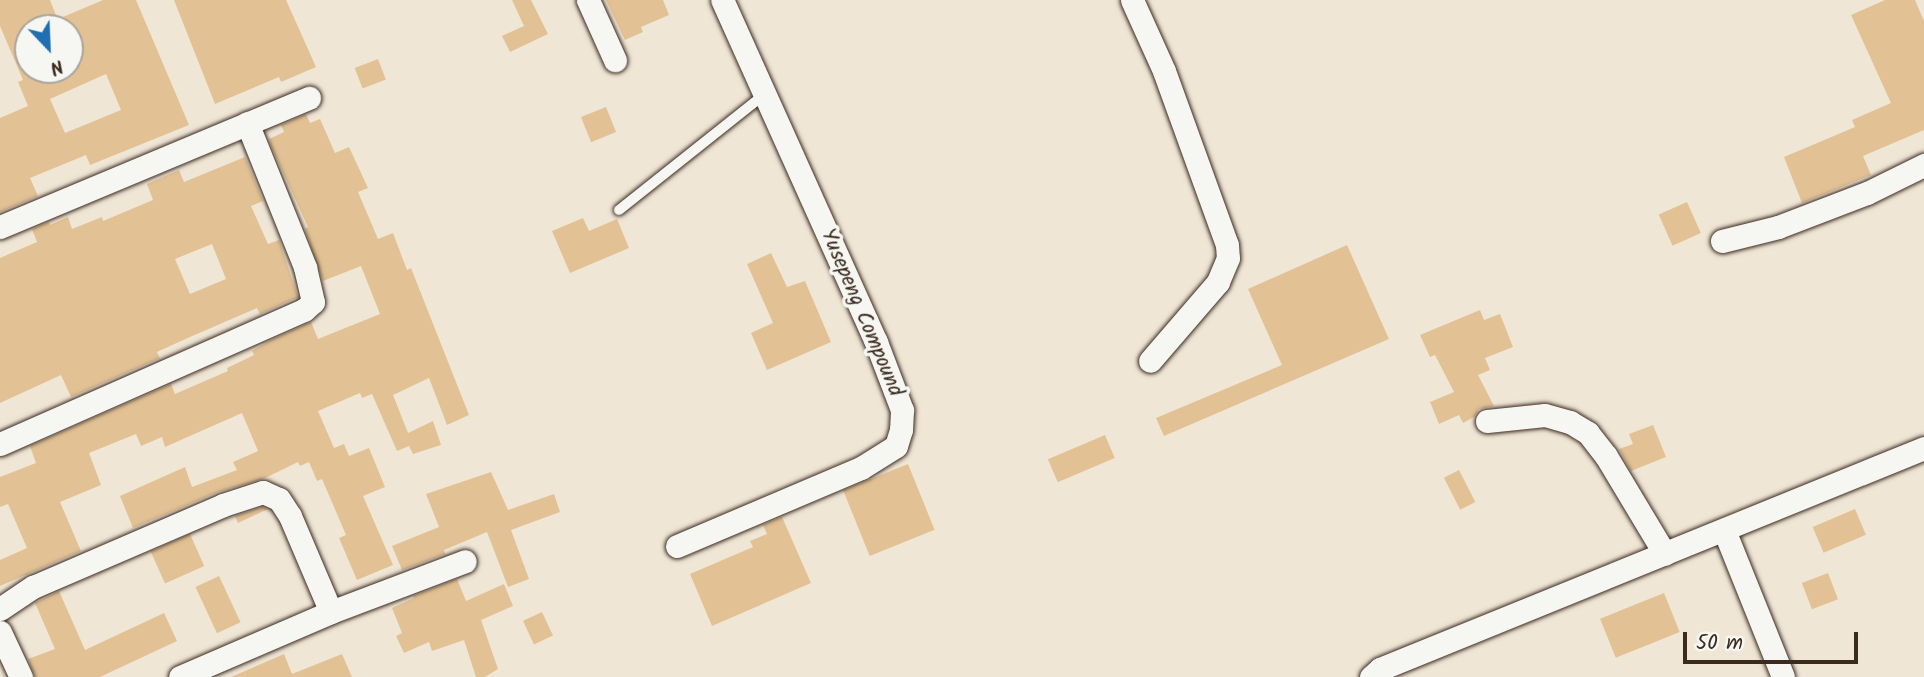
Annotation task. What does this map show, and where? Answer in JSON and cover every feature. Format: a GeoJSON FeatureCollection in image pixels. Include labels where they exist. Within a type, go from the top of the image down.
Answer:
{"type":"FeatureCollection","features":[{"type":"Feature","properties":{"kind":"street"},"geometry":{"type":"LineString","coordinates":[[588,0],[615,60]]}},
{"type":"Feature","properties":{"kind":"street","name":"Yusepeng Compound"},"geometry":{"type":"LineString","coordinates":[[677,546],[861,468],[896,446],[901,430],[902,410],[876,342],[722,0]]}},
{"type":"Feature","properties":{"kind":"street"},"geometry":{"type":"LineString","coordinates":[[1132,0],[1164,71],[1227,245],[1228,258],[1218,282],[1150,360]]}},
{"type":"Feature","properties":{"kind":"street"},"geometry":{"type":"LineString","coordinates":[[0,227],[309,98]]}},
{"type":"Feature","properties":{"kind":"street"},"geometry":{"type":"LineString","coordinates":[[0,444],[304,310],[313,302],[305,267],[247,123]]}},
{"type":"Feature","properties":{"kind":"street"},"geometry":{"type":"LineString","coordinates":[[1722,241],[1778,227],[1867,193],[1924,165]]}},
{"type":"Feature","properties":{"kind":"street"},"geometry":{"type":"LineString","coordinates":[[1488,421],[1545,415],[1570,422],[1588,433],[1606,456],[1665,554]]}},
{"type":"Feature","properties":{"kind":"street"},"geometry":{"type":"LineString","coordinates":[[1371,677],[1380,669],[1924,448]]}},
{"type":"Feature","properties":{"kind":"street"},"geometry":{"type":"LineString","coordinates":[[0,609],[33,587],[223,505],[263,492],[279,499],[290,516],[331,611]]}},
{"type":"Feature","properties":{"kind":"street"},"geometry":{"type":"LineString","coordinates":[[1724,530],[1783,677]]}},
{"type":"Feature","properties":{"kind":"street"},"geometry":{"type":"LineString","coordinates":[[180,677],[331,611],[465,561]]}},
{"type":"Feature","properties":{"kind":"street"},"geometry":{"type":"LineString","coordinates":[[0,632],[21,677]]}},
{"type":"Feature","properties":{"kind":"lane"},"geometry":{"type":"LineString","coordinates":[[619,210],[766,93]]}},
{"type":"Feature","properties":{"kind":"building"},"geometry":{"type":"Polygon","coordinates":[[[0,0],[50,0],[56,14],[14,14],[14,59],[0,26],[0,0]]]}},
{"type":"Feature","properties":{"kind":"building"},"geometry":{"type":"Polygon","coordinates":[[[103,0],[136,0],[189,125],[90,165],[86,155],[30,178],[38,196],[0,212],[0,118],[28,106],[19,84],[84,84],[50,99],[65,133],[121,110],[106,74],[84,84],[84,14],[70,14],[103,0]]]}},
{"type":"Feature","properties":{"kind":"building"},"geometry":{"type":"Polygon","coordinates":[[[174,0],[286,0],[316,67],[281,82],[279,77],[215,104],[174,0]]]}},
{"type":"Feature","properties":{"kind":"building"},"geometry":{"type":"Polygon","coordinates":[[[512,0],[531,0],[548,34],[510,52],[502,36],[524,26],[512,0]]]}},
{"type":"Feature","properties":{"kind":"building"},"geometry":{"type":"Polygon","coordinates":[[[606,0],[663,0],[669,15],[641,27],[643,32],[625,40],[606,0]]]}},
{"type":"Feature","properties":{"kind":"building"},"geometry":{"type":"Polygon","coordinates":[[[1885,0],[1915,0],[1924,21],[1924,130],[1863,156],[1871,175],[1802,203],[1784,157],[1855,127],[1852,120],[1891,103],[1851,15],[1885,0]]]}},
{"type":"Feature","properties":{"kind":"building"},"geometry":{"type":"Polygon","coordinates":[[[378,59],[386,80],[363,88],[355,68],[378,59]]]}},
{"type":"Feature","properties":{"kind":"building"},"geometry":{"type":"Polygon","coordinates":[[[606,107],[616,132],[591,142],[581,117],[606,107]]]}},
{"type":"Feature","properties":{"kind":"building"},"geometry":{"type":"Polygon","coordinates":[[[306,114],[310,123],[320,119],[335,153],[349,147],[368,188],[358,192],[378,239],[393,233],[407,270],[411,268],[469,415],[447,425],[429,378],[393,395],[408,433],[433,421],[441,445],[413,454],[409,446],[397,451],[372,394],[362,398],[360,393],[318,411],[334,448],[344,444],[349,456],[369,448],[385,487],[363,496],[393,565],[357,580],[339,538],[346,535],[322,479],[317,481],[309,462],[300,466],[298,462],[263,479],[218,492],[133,528],[120,496],[185,467],[192,487],[237,470],[233,462],[258,451],[242,413],[165,447],[162,437],[141,446],[136,434],[89,453],[101,485],[60,502],[81,551],[0,586],[0,560],[27,548],[8,504],[0,507],[0,477],[36,463],[30,446],[171,384],[175,394],[228,371],[227,368],[254,355],[252,351],[311,322],[318,339],[380,314],[361,266],[323,281],[305,229],[308,227],[271,146],[269,139],[284,132],[281,125],[306,114]]]}},
{"type":"Feature","properties":{"kind":"building"},"geometry":{"type":"Polygon","coordinates":[[[245,157],[263,201],[251,206],[268,244],[279,240],[298,297],[260,314],[257,308],[190,337],[157,352],[160,358],[71,397],[61,375],[0,403],[0,258],[37,242],[32,229],[68,217],[72,229],[102,217],[103,221],[153,200],[147,184],[179,170],[184,182],[245,157]],[[212,244],[175,259],[190,294],[226,279],[212,244]]]}},
{"type":"Feature","properties":{"kind":"building"},"geometry":{"type":"Polygon","coordinates":[[[1687,202],[1701,233],[1673,246],[1659,215],[1687,202]]]}},
{"type":"Feature","properties":{"kind":"building"},"geometry":{"type":"Polygon","coordinates":[[[583,218],[589,231],[617,219],[629,248],[570,273],[552,231],[583,218]]]}},
{"type":"Feature","properties":{"kind":"building"},"geometry":{"type":"Polygon","coordinates":[[[1347,245],[1389,339],[1164,436],[1156,418],[1282,365],[1248,289],[1347,245]]]}},
{"type":"Feature","properties":{"kind":"building"},"geometry":{"type":"Polygon","coordinates":[[[771,253],[787,287],[805,281],[831,342],[767,370],[751,333],[773,323],[747,264],[771,253]]]}},
{"type":"Feature","properties":{"kind":"building"},"geometry":{"type":"Polygon","coordinates":[[[1480,310],[1484,320],[1500,314],[1513,347],[1485,358],[1490,370],[1478,375],[1494,406],[1479,409],[1474,417],[1463,423],[1459,415],[1439,424],[1430,402],[1454,392],[1435,355],[1430,357],[1420,335],[1480,310]]]}},
{"type":"Feature","properties":{"kind":"building"},"geometry":{"type":"Polygon","coordinates":[[[1653,425],[1666,457],[1631,471],[1619,449],[1633,444],[1629,434],[1653,425]]]}},
{"type":"Feature","properties":{"kind":"building"},"geometry":{"type":"Polygon","coordinates":[[[1105,435],[1115,458],[1058,482],[1048,459],[1105,435]]]}},
{"type":"Feature","properties":{"kind":"building"},"geometry":{"type":"Polygon","coordinates":[[[908,464],[935,530],[870,556],[843,490],[908,464]]]}},
{"type":"Feature","properties":{"kind":"building"},"geometry":{"type":"Polygon","coordinates":[[[1459,470],[1475,502],[1460,510],[1444,478],[1459,470]]]}},
{"type":"Feature","properties":{"kind":"building"},"geometry":{"type":"Polygon","coordinates":[[[491,472],[508,510],[554,494],[560,512],[511,530],[529,579],[508,587],[487,532],[444,550],[445,554],[402,570],[392,546],[439,527],[426,494],[491,472]]]}},
{"type":"Feature","properties":{"kind":"building"},"geometry":{"type":"Polygon","coordinates":[[[262,507],[268,509],[238,523],[235,516],[262,507]]]}},
{"type":"Feature","properties":{"kind":"building"},"geometry":{"type":"Polygon","coordinates":[[[1855,509],[1866,535],[1824,553],[1813,527],[1855,509]]]}},
{"type":"Feature","properties":{"kind":"building"},"geometry":{"type":"Polygon","coordinates":[[[782,517],[811,583],[712,626],[690,574],[753,547],[750,541],[767,534],[763,525],[782,517]]]}},
{"type":"Feature","properties":{"kind":"building"},"geometry":{"type":"Polygon","coordinates":[[[190,534],[204,566],[165,583],[151,551],[190,534]]]}},
{"type":"Feature","properties":{"kind":"building"},"geometry":{"type":"Polygon","coordinates":[[[1828,573],[1838,599],[1812,609],[1802,583],[1828,573]]]}},
{"type":"Feature","properties":{"kind":"building"},"geometry":{"type":"Polygon","coordinates":[[[219,576],[241,622],[217,633],[195,587],[219,576]]]}},
{"type":"Feature","properties":{"kind":"building"},"geometry":{"type":"Polygon","coordinates":[[[457,579],[466,601],[504,584],[513,606],[481,620],[498,669],[485,677],[476,677],[464,640],[432,651],[429,642],[404,653],[396,636],[402,633],[392,608],[414,598],[413,596],[457,579]]]}},
{"type":"Feature","properties":{"kind":"building"},"geometry":{"type":"Polygon","coordinates":[[[59,591],[85,650],[164,613],[177,641],[100,677],[35,677],[28,659],[55,649],[35,603],[59,591]]]}},
{"type":"Feature","properties":{"kind":"building"},"geometry":{"type":"Polygon","coordinates":[[[1664,593],[1680,632],[1616,658],[1600,619],[1664,593]]]}},
{"type":"Feature","properties":{"kind":"building"},"geometry":{"type":"Polygon","coordinates":[[[542,612],[553,636],[534,644],[523,621],[542,612]]]}},
{"type":"Feature","properties":{"kind":"building"},"geometry":{"type":"Polygon","coordinates":[[[284,654],[292,674],[342,654],[352,677],[231,677],[284,654]]]}}]}
